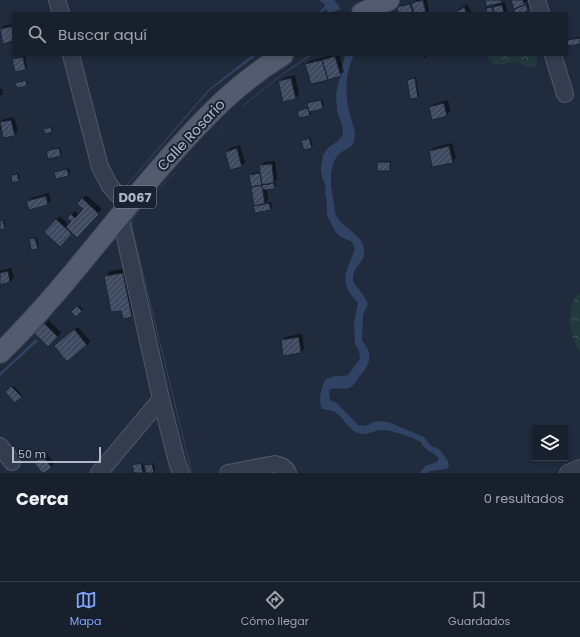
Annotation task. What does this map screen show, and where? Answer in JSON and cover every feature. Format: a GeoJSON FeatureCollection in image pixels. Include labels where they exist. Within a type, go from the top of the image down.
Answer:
{"type":"FeatureCollection","features":[{"type":"Feature","properties":{"kind":"main road"},"geometry":{"type":"LineString","coordinates":[[364,12],[389,0]]}},
{"type":"Feature","properties":{"kind":"main road","name":"Calle Rosario"},"geometry":{"type":"LineString","coordinates":[[0,353],[40,312],[153,175],[217,105],[250,77],[282,56]]}},
{"type":"Feature","properties":{"kind":"street"},"geometry":{"type":"LineString","coordinates":[[57,0],[60,12]]}},
{"type":"Feature","properties":{"kind":"street"},"geometry":{"type":"LineString","coordinates":[[537,0],[540,12]]}},
{"type":"Feature","properties":{"kind":"street"},"geometry":{"type":"LineString","coordinates":[[71,56],[100,167],[125,210],[161,399],[181,473]]}},
{"type":"Feature","properties":{"kind":"street"},"geometry":{"type":"LineString","coordinates":[[553,56],[565,94]]}},
{"type":"Feature","properties":{"kind":"street"},"geometry":{"type":"LineString","coordinates":[[99,473],[161,399]]}},
{"type":"Feature","properties":{"kind":"street"},"geometry":{"type":"LineString","coordinates":[[0,446],[12,462]]}},
{"type":"Feature","properties":{"kind":"street"},"geometry":{"type":"LineString","coordinates":[[228,473],[275,464],[282,466],[288,473]]}},
{"type":"Feature","properties":{"kind":"street"},"geometry":{"type":"LineString","coordinates":[[568,473],[580,468]]}},
{"type":"Feature","properties":{"kind":"green space"},"geometry":{"type":"Polygon","coordinates":[[[488,56],[537,56],[537,64],[533,67],[529,67],[513,62],[496,64],[490,60],[488,56]]]}},
{"type":"Feature","properties":{"kind":"green space"},"geometry":{"type":"Polygon","coordinates":[[[580,292],[580,353],[573,338],[570,314],[575,298],[580,292]]]}},
{"type":"Feature","properties":{"kind":"water"},"geometry":{"type":"Polygon","coordinates":[[[318,0],[334,0],[341,9],[328,12],[326,9],[322,12],[319,12],[325,6],[318,0]]]}},
{"type":"Feature","properties":{"kind":"water"},"geometry":{"type":"Polygon","coordinates":[[[251,56],[256,56],[209,91],[123,189],[208,90],[251,56]]]}},
{"type":"Feature","properties":{"kind":"water"},"geometry":{"type":"Polygon","coordinates":[[[308,56],[310,56],[282,75],[243,106],[243,105],[282,74],[308,56]]]}},
{"type":"Feature","properties":{"kind":"water"},"geometry":{"type":"Polygon","coordinates":[[[345,56],[354,56],[347,75],[346,90],[355,137],[353,144],[341,152],[334,162],[331,172],[331,188],[335,212],[338,218],[357,236],[364,247],[364,254],[354,272],[353,281],[368,304],[363,315],[362,341],[368,350],[369,359],[366,368],[351,387],[345,389],[334,388],[329,390],[330,400],[337,403],[358,425],[365,426],[377,421],[388,422],[424,437],[431,446],[439,449],[448,461],[449,466],[446,469],[430,471],[428,473],[420,473],[425,466],[437,462],[439,459],[424,447],[421,442],[403,434],[386,430],[379,430],[365,434],[358,433],[335,412],[322,409],[321,406],[321,394],[326,379],[335,376],[348,375],[360,359],[359,351],[355,344],[354,323],[358,303],[352,296],[346,283],[347,271],[355,249],[352,242],[339,236],[327,215],[326,187],[321,169],[323,155],[328,148],[339,140],[343,134],[343,128],[337,111],[336,94],[345,56]]]}},
{"type":"Feature","properties":{"kind":"water"},"geometry":{"type":"Polygon","coordinates":[[[238,111],[143,205],[133,220],[132,226],[191,472],[131,226],[132,220],[143,204],[238,111]]]}},
{"type":"Feature","properties":{"kind":"water"},"geometry":{"type":"Polygon","coordinates":[[[36,339],[38,341],[0,376],[0,373],[36,339]]]}},
{"type":"Feature","properties":{"kind":"building"},"geometry":{"type":"Polygon","coordinates":[[[423,0],[426,12],[414,12],[411,3],[423,0]]]}},
{"type":"Feature","properties":{"kind":"building"},"geometry":{"type":"Polygon","coordinates":[[[485,0],[501,0],[502,3],[486,6],[485,0]]]}},
{"type":"Feature","properties":{"kind":"building"},"geometry":{"type":"Polygon","coordinates":[[[511,0],[523,0],[525,5],[514,9],[511,0]]]}},
{"type":"Feature","properties":{"kind":"building"},"geometry":{"type":"Polygon","coordinates":[[[410,4],[413,12],[398,12],[397,7],[410,4]]]}},
{"type":"Feature","properties":{"kind":"building"},"geometry":{"type":"Polygon","coordinates":[[[526,4],[528,11],[515,12],[514,9],[526,4]]]}},
{"type":"Feature","properties":{"kind":"building"},"geometry":{"type":"Polygon","coordinates":[[[502,5],[504,12],[493,12],[492,7],[502,5]]]}},
{"type":"Feature","properties":{"kind":"building"},"geometry":{"type":"Polygon","coordinates":[[[464,7],[466,12],[456,12],[464,7]]]}},
{"type":"Feature","properties":{"kind":"building"},"geometry":{"type":"Polygon","coordinates":[[[493,7],[494,12],[487,12],[486,8],[493,7]]]}},
{"type":"Feature","properties":{"kind":"building"},"geometry":{"type":"Polygon","coordinates":[[[12,26],[12,41],[3,44],[0,29],[12,26]]]}},
{"type":"Feature","properties":{"kind":"building"},"geometry":{"type":"Polygon","coordinates":[[[580,38],[580,44],[568,46],[568,40],[580,38]]]}},
{"type":"Feature","properties":{"kind":"building"},"geometry":{"type":"Polygon","coordinates":[[[335,56],[341,76],[328,80],[322,60],[335,56]]]}},
{"type":"Feature","properties":{"kind":"building"},"geometry":{"type":"Polygon","coordinates":[[[23,57],[26,70],[15,72],[12,59],[23,57]]]}},
{"type":"Feature","properties":{"kind":"building"},"geometry":{"type":"Polygon","coordinates":[[[322,60],[328,80],[311,84],[305,64],[322,60]]]}},
{"type":"Feature","properties":{"kind":"building"},"geometry":{"type":"Polygon","coordinates":[[[291,78],[296,99],[283,102],[278,81],[291,78]]]}},
{"type":"Feature","properties":{"kind":"building"},"geometry":{"type":"Polygon","coordinates":[[[415,78],[418,98],[410,99],[407,80],[415,78]]]}},
{"type":"Feature","properties":{"kind":"building"},"geometry":{"type":"Polygon","coordinates":[[[26,80],[27,86],[17,88],[15,83],[26,80]]]}},
{"type":"Feature","properties":{"kind":"building"},"geometry":{"type":"Polygon","coordinates":[[[321,100],[323,109],[309,112],[307,103],[321,100]]]}},
{"type":"Feature","properties":{"kind":"building"},"geometry":{"type":"Polygon","coordinates":[[[444,103],[447,116],[432,120],[429,107],[444,103]]]}},
{"type":"Feature","properties":{"kind":"building"},"geometry":{"type":"Polygon","coordinates":[[[308,108],[310,116],[299,118],[297,111],[308,108]]]}},
{"type":"Feature","properties":{"kind":"building"},"geometry":{"type":"Polygon","coordinates":[[[11,120],[15,136],[3,138],[0,122],[11,120]]]}},
{"type":"Feature","properties":{"kind":"building"},"geometry":{"type":"Polygon","coordinates":[[[51,127],[52,132],[45,134],[43,129],[51,127]]]}},
{"type":"Feature","properties":{"kind":"building"},"geometry":{"type":"Polygon","coordinates":[[[309,138],[312,148],[304,150],[301,141],[309,138]]]}},
{"type":"Feature","properties":{"kind":"building"},"geometry":{"type":"Polygon","coordinates":[[[449,146],[453,163],[432,167],[429,151],[449,146]]]}},
{"type":"Feature","properties":{"kind":"building"},"geometry":{"type":"Polygon","coordinates":[[[59,148],[61,156],[48,159],[46,151],[59,148]]]}},
{"type":"Feature","properties":{"kind":"building"},"geometry":{"type":"Polygon","coordinates":[[[237,148],[242,167],[230,170],[225,152],[237,148]]]}},
{"type":"Feature","properties":{"kind":"building"},"geometry":{"type":"Polygon","coordinates":[[[377,162],[390,162],[390,171],[377,171],[377,162]]]}},
{"type":"Feature","properties":{"kind":"building"},"geometry":{"type":"Polygon","coordinates":[[[272,164],[274,183],[262,185],[259,165],[272,164]]]}},
{"type":"Feature","properties":{"kind":"building"},"geometry":{"type":"Polygon","coordinates":[[[67,169],[69,176],[56,179],[54,172],[67,169]]]}},
{"type":"Feature","properties":{"kind":"building"},"geometry":{"type":"Polygon","coordinates":[[[260,173],[262,185],[251,187],[249,175],[260,173]]]}},
{"type":"Feature","properties":{"kind":"building"},"geometry":{"type":"Polygon","coordinates":[[[17,174],[19,181],[12,183],[11,175],[17,174]]]}},
{"type":"Feature","properties":{"kind":"building"},"geometry":{"type":"Polygon","coordinates":[[[274,183],[275,189],[263,190],[262,185],[274,183]]]}},
{"type":"Feature","properties":{"kind":"building"},"geometry":{"type":"Polygon","coordinates":[[[262,185],[265,204],[254,206],[251,187],[262,185]]]}},
{"type":"Feature","properties":{"kind":"building"},"geometry":{"type":"Polygon","coordinates":[[[46,196],[48,205],[29,210],[26,201],[46,196]]]}},
{"type":"Feature","properties":{"kind":"building"},"geometry":{"type":"Polygon","coordinates":[[[82,198],[99,214],[77,238],[66,227],[71,221],[67,218],[71,214],[75,218],[83,209],[77,204],[82,198]]]}},
{"type":"Feature","properties":{"kind":"building"},"geometry":{"type":"Polygon","coordinates":[[[269,203],[271,210],[255,213],[253,206],[269,203]]]}},
{"type":"Feature","properties":{"kind":"building"},"geometry":{"type":"Polygon","coordinates":[[[56,219],[72,234],[60,247],[44,232],[56,219]]]}},
{"type":"Feature","properties":{"kind":"building"},"geometry":{"type":"Polygon","coordinates":[[[3,220],[5,229],[0,230],[0,221],[3,220]]]}},
{"type":"Feature","properties":{"kind":"building"},"geometry":{"type":"Polygon","coordinates":[[[35,238],[38,249],[31,250],[29,239],[35,238]]]}},
{"type":"Feature","properties":{"kind":"building"},"geometry":{"type":"Polygon","coordinates":[[[8,271],[10,282],[0,285],[0,273],[8,271]]]}},
{"type":"Feature","properties":{"kind":"building"},"geometry":{"type":"Polygon","coordinates":[[[123,273],[132,317],[123,319],[121,311],[111,312],[104,276],[123,273]]]}},
{"type":"Feature","properties":{"kind":"building"},"geometry":{"type":"Polygon","coordinates":[[[77,306],[82,311],[76,317],[71,312],[77,306]]]}},
{"type":"Feature","properties":{"kind":"building"},"geometry":{"type":"Polygon","coordinates":[[[44,323],[58,337],[48,347],[34,333],[44,323]]]}},
{"type":"Feature","properties":{"kind":"building"},"geometry":{"type":"Polygon","coordinates":[[[74,329],[87,345],[67,362],[54,346],[74,329]]]}},
{"type":"Feature","properties":{"kind":"building"},"geometry":{"type":"Polygon","coordinates":[[[299,337],[301,353],[283,356],[281,340],[299,337]]]}},
{"type":"Feature","properties":{"kind":"building"},"geometry":{"type":"Polygon","coordinates":[[[11,386],[22,397],[15,403],[5,392],[11,386]]]}},
{"type":"Feature","properties":{"kind":"building"},"geometry":{"type":"Polygon","coordinates":[[[43,456],[52,468],[42,473],[34,463],[43,456]]]}},
{"type":"Feature","properties":{"kind":"building"},"geometry":{"type":"Polygon","coordinates":[[[141,463],[143,473],[134,473],[132,465],[141,463]]]}},
{"type":"Feature","properties":{"kind":"building"},"geometry":{"type":"Polygon","coordinates":[[[152,464],[154,473],[146,473],[144,465],[152,464]]]}}]}
